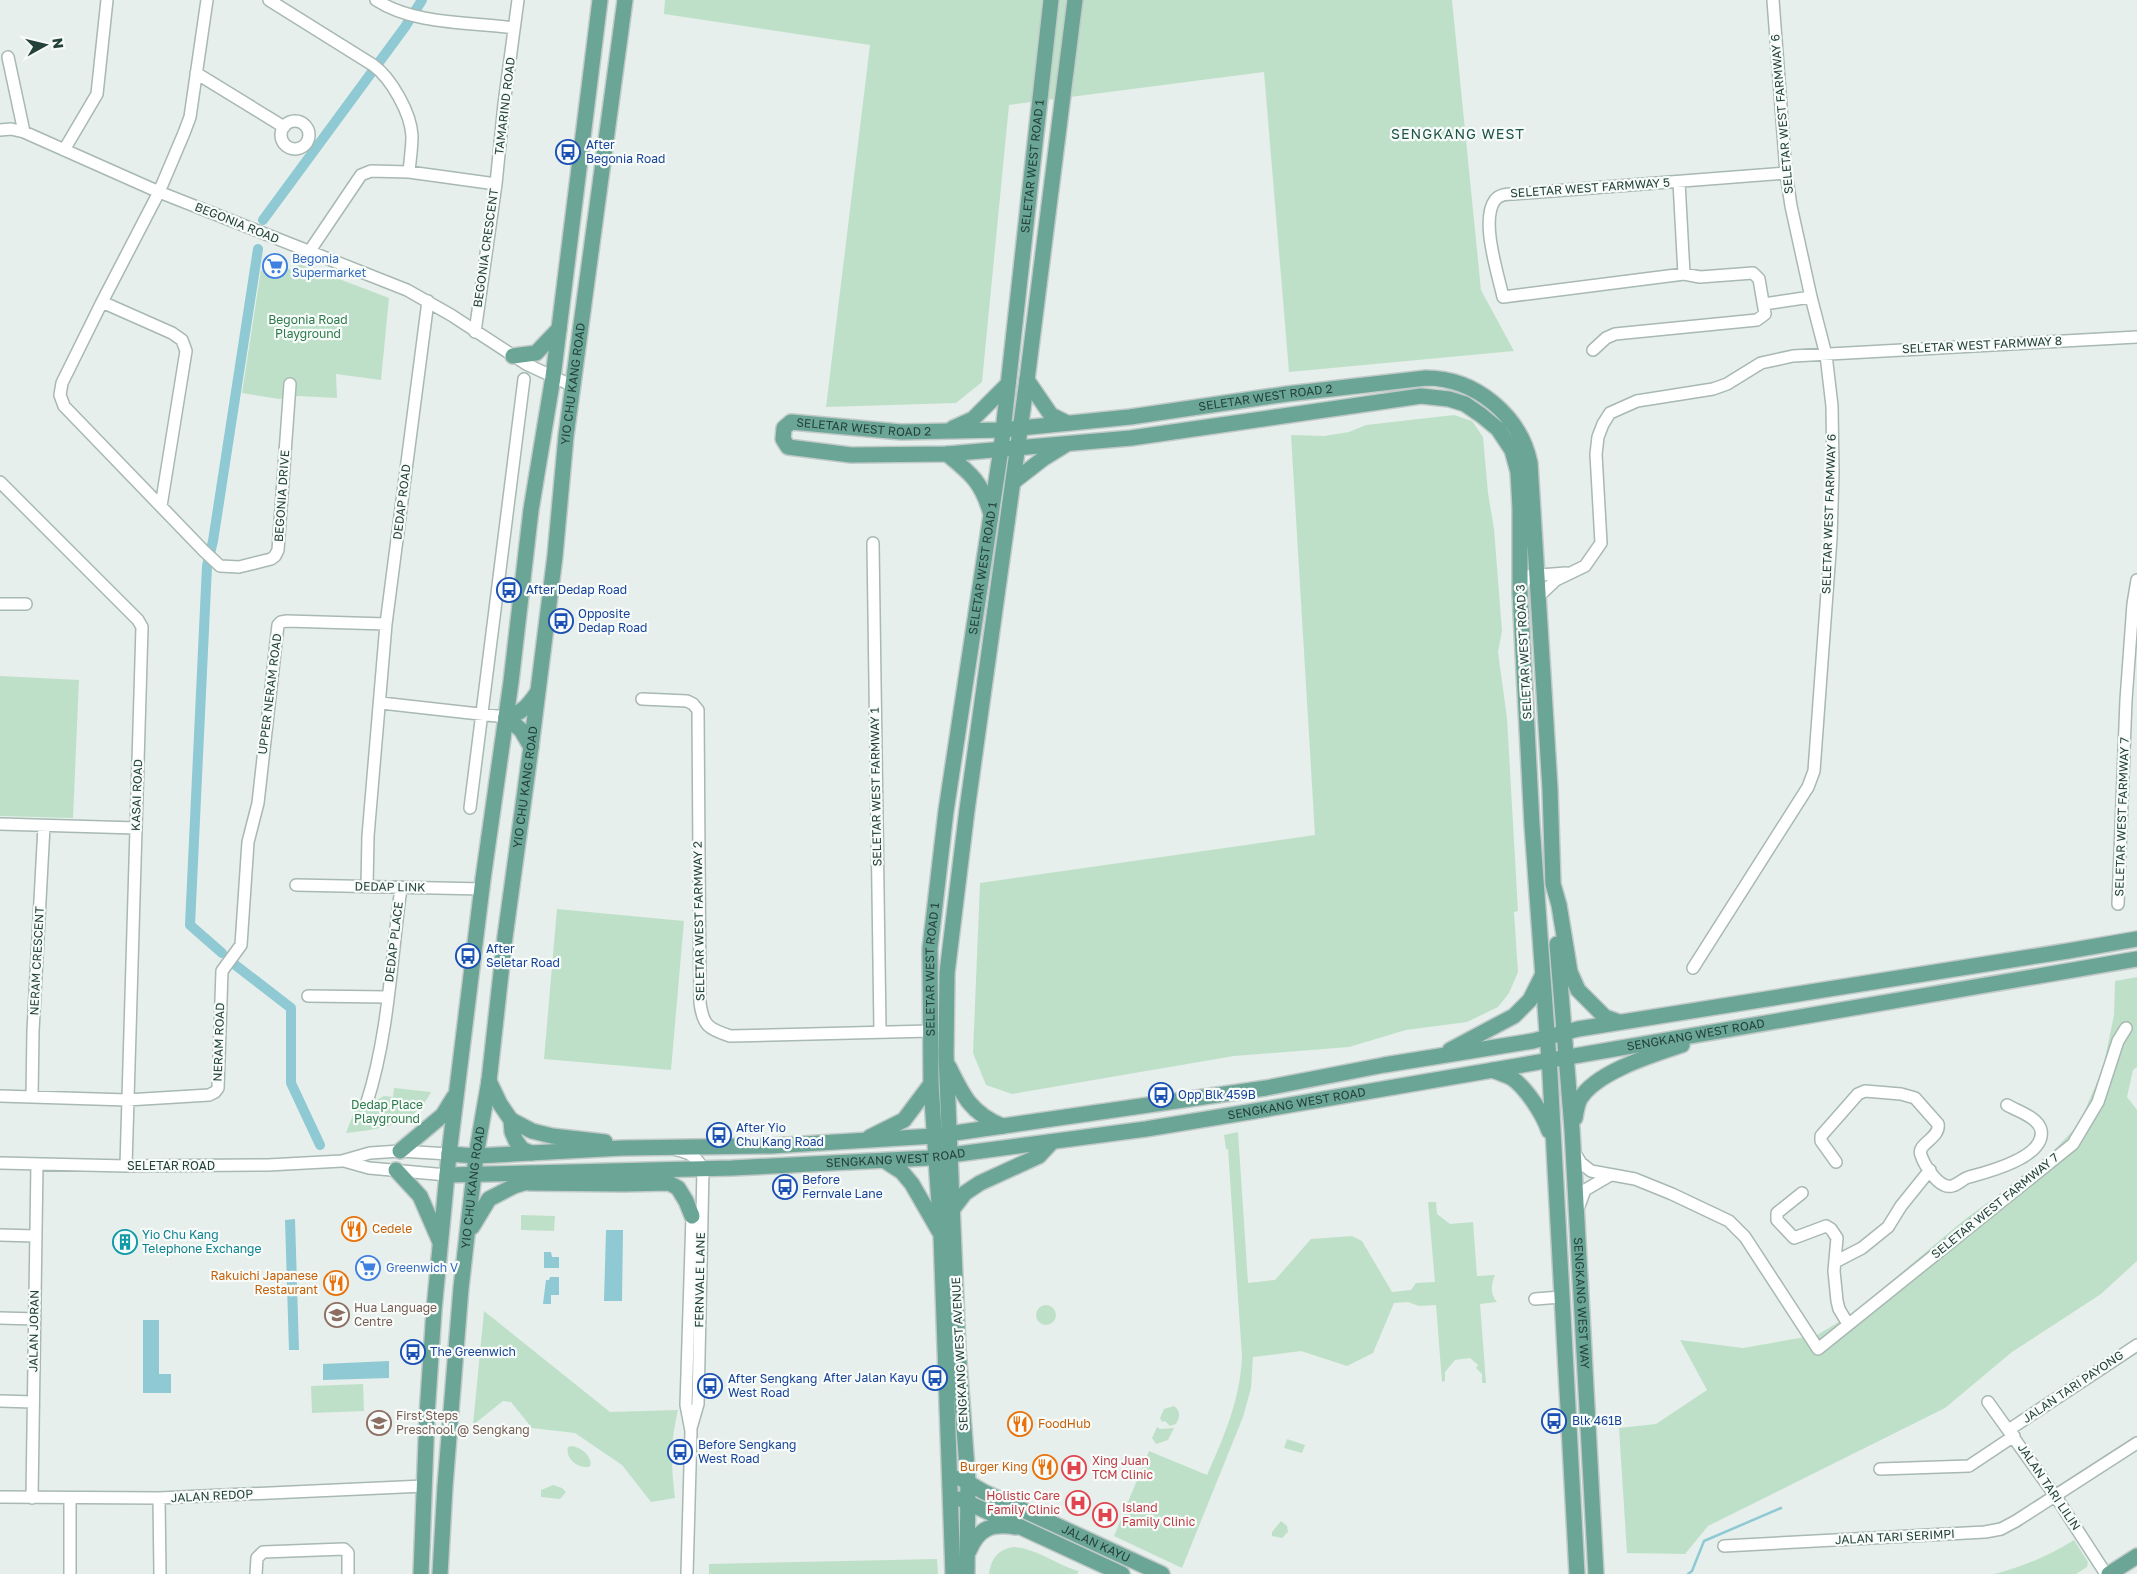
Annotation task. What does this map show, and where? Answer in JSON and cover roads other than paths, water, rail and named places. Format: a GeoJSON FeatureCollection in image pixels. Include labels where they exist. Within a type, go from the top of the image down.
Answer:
{"type":"FeatureCollection","features":[{"type":"Feature","properties":{"kind":"main road","name":"YIO CHU KANG ROAD"},"geometry":{"type":"LineString","coordinates":[[421,1574],[434,1310],[449,1154],[531,510],[553,377],[600,0]]}},
{"type":"Feature","properties":{"kind":"main road","name":"YIO CHU KANG ROAD"},"geometry":{"type":"LineString","coordinates":[[440,1574],[444,1486],[461,1288],[476,1156],[489,1081],[504,937],[531,747],[555,556],[566,436],[625,0]]}},
{"type":"Feature","properties":{"kind":"main road","name":"SELETAR WEST ROAD 1"},"geometry":{"type":"LineString","coordinates":[[942,1135],[931,1084],[931,1062],[923,1031],[930,948],[942,840],[1001,449],[1051,0]]}},
{"type":"Feature","properties":{"kind":"main road","name":"SELETAR WEST ROAD 1"},"geometry":{"type":"LineString","coordinates":[[942,1135],[947,1061],[947,973],[967,810],[1027,380],[1075,0]]}},
{"type":"Feature","properties":{"kind":"main road"},"geometry":{"type":"LineString","coordinates":[[513,356],[536,352],[559,329]]}},
{"type":"Feature","properties":{"kind":"main road","name":"SELETAR WEST ROAD 3"},"geometry":{"type":"LineString","coordinates":[[1351,387],[1437,378],[1464,384],[1500,409],[1517,431],[1528,455],[1539,596],[1550,789],[1553,884],[1563,1033]]}},
{"type":"Feature","properties":{"kind":"main road"},"geometry":{"type":"LineString","coordinates":[[1027,380],[1051,415],[1067,423]]}},
{"type":"Feature","properties":{"kind":"main road"},"geometry":{"type":"LineString","coordinates":[[944,432],[973,419],[1008,384]]}},
{"type":"Feature","properties":{"kind":"main road","name":"SELETAR WEST ROAD 2"},"geometry":{"type":"LineString","coordinates":[[1351,387],[1287,394],[1130,417],[1002,430],[944,432],[861,430],[791,422],[784,428],[783,439],[788,448],[851,455],[947,454],[1131,438],[1351,407]]}},
{"type":"Feature","properties":{"kind":"main road","name":"SELETAR WEST ROAD 3"},"geometry":{"type":"LineString","coordinates":[[1351,407],[1421,396],[1443,398],[1465,404],[1498,429],[1512,450],[1518,472],[1520,593],[1547,1037]]}},
{"type":"Feature","properties":{"kind":"main road"},"geometry":{"type":"LineString","coordinates":[[1013,482],[1044,458],[1068,443]]}},
{"type":"Feature","properties":{"kind":"main road"},"geometry":{"type":"LineString","coordinates":[[947,454],[969,472],[984,492],[991,514]]}},
{"type":"Feature","properties":{"kind":"main road"},"geometry":{"type":"LineString","coordinates":[[506,717],[516,715],[524,710],[537,694]]}},
{"type":"Feature","properties":{"kind":"main road"},"geometry":{"type":"LineString","coordinates":[[506,717],[521,730],[531,747]]}},
{"type":"Feature","properties":{"kind":"main road","name":"SELETAR WEST ROAD 3"},"geometry":{"type":"LineString","coordinates":[[1553,884],[1570,972],[1578,990],[1605,1017],[1619,1022]]}},
{"type":"Feature","properties":{"kind":"main road","name":"SENGKANG WEST ROAD"},"geometry":{"type":"LineString","coordinates":[[449,1154],[476,1156],[622,1148],[771,1146],[942,1135],[1266,1088],[1440,1055],[1533,1041],[1619,1022],[2137,939]]}},
{"type":"Feature","properties":{"kind":"main road","name":"SENGKANG WEST ROAD"},"geometry":{"type":"LineString","coordinates":[[447,1175],[552,1171],[703,1169],[885,1161],[943,1156],[1155,1128],[2137,960]]}},
{"type":"Feature","properties":{"kind":"main road"},"geometry":{"type":"LineString","coordinates":[[1440,1055],[1514,1016],[1530,1000],[1542,975]]}},
{"type":"Feature","properties":{"kind":"main road"},"geometry":{"type":"LineString","coordinates":[[1572,1128],[1578,1101],[1587,1089],[1600,1079],[1654,1055],[1726,1030]]}},
{"type":"Feature","properties":{"kind":"main road","name":"SENGKANG WEST WAY"},"geometry":{"type":"LineString","coordinates":[[1563,1033],[1572,1128],[1593,1484],[1596,1574]]}},
{"type":"Feature","properties":{"kind":"main road","name":"SENGKANG WEST WAY"},"geometry":{"type":"LineString","coordinates":[[1547,1037],[1577,1574]]}},
{"type":"Feature","properties":{"kind":"main road"},"geometry":{"type":"LineString","coordinates":[[947,1061],[962,1094],[970,1105],[986,1119],[1002,1126]]}},
{"type":"Feature","properties":{"kind":"main road"},"geometry":{"type":"LineString","coordinates":[[1493,1070],[1512,1078],[1537,1106],[1544,1117],[1553,1144]]}},
{"type":"Feature","properties":{"kind":"main road"},"geometry":{"type":"LineString","coordinates":[[489,1081],[500,1104],[511,1120],[512,1132],[516,1141],[522,1148],[531,1153]]}},
{"type":"Feature","properties":{"kind":"main road"},"geometry":{"type":"LineString","coordinates":[[864,1140],[904,1120],[931,1084]]}},
{"type":"Feature","properties":{"kind":"main road"},"geometry":{"type":"LineString","coordinates":[[400,1151],[443,1115],[457,1093]]}},
{"type":"Feature","properties":{"kind":"main road"},"geometry":{"type":"LineString","coordinates":[[511,1120],[538,1133],[604,1141],[622,1148]]}},
{"type":"Feature","properties":{"kind":"main road","name":"SENGKANG WEST AVENUE"},"geometry":{"type":"LineString","coordinates":[[942,1135],[941,1234],[953,1574]]}},
{"type":"Feature","properties":{"kind":"main road"},"geometry":{"type":"LineString","coordinates":[[952,1210],[965,1193],[980,1182],[1038,1156],[1052,1142]]}},
{"type":"Feature","properties":{"kind":"main road","name":"SENGKANG WEST AVENUE"},"geometry":{"type":"LineString","coordinates":[[943,1156],[952,1210],[968,1481],[967,1574]]}},
{"type":"Feature","properties":{"kind":"main road"},"geometry":{"type":"LineString","coordinates":[[885,1161],[902,1172],[912,1184],[941,1234]]}},
{"type":"Feature","properties":{"kind":"main road"},"geometry":{"type":"LineString","coordinates":[[396,1170],[420,1196],[441,1243]]}},
{"type":"Feature","properties":{"kind":"main road"},"geometry":{"type":"LineString","coordinates":[[672,1170],[685,1180],[692,1192],[694,1199],[692,1216]]}},
{"type":"Feature","properties":{"kind":"main road"},"geometry":{"type":"LineString","coordinates":[[529,1183],[552,1171]]}},
{"type":"Feature","properties":{"kind":"main road"},"geometry":{"type":"LineString","coordinates":[[468,1233],[489,1199],[514,1186],[529,1183],[669,1183],[678,1188],[686,1200],[692,1216]]}},
{"type":"Feature","properties":{"kind":"main road","name":"JALAN KAYU"},"geometry":{"type":"LineString","coordinates":[[950,1473],[968,1481],[984,1492],[1162,1574]]}},
{"type":"Feature","properties":{"kind":"main road","name":"JALAN KAYU"},"geometry":{"type":"LineString","coordinates":[[951,1497],[968,1502],[1122,1574]]}},
{"type":"Feature","properties":{"kind":"main road"},"geometry":{"type":"LineString","coordinates":[[967,1554],[974,1538],[982,1530],[1005,1525],[1021,1528]]}},
{"type":"Feature","properties":{"kind":"main road"},"geometry":{"type":"LineString","coordinates":[[1595,1551],[1602,1574]]}},
{"type":"Feature","properties":{"kind":"main road"},"geometry":{"type":"LineString","coordinates":[[2108,1574],[2137,1556]]}},
{"type":"Feature","properties":{"kind":"main road"},"geometry":{"type":"LineString","coordinates":[[2123,1574],[2137,1566]]}},
{"type":"Feature","properties":{"kind":"street"},"geometry":{"type":"LineString","coordinates":[[64,150],[98,94],[107,0]]}},
{"type":"Feature","properties":{"kind":"street","name":"BEGONIA DRIVE"},"geometry":{"type":"LineString","coordinates":[[207,0],[190,117],[159,192],[62,383],[60,396],[64,406],[204,551],[220,566],[239,567],[275,556],[278,550],[290,384]]}},
{"type":"Feature","properties":{"kind":"street"},"geometry":{"type":"LineString","coordinates":[[270,0],[377,68],[404,107],[409,122],[412,137],[409,172]]}},
{"type":"Feature","properties":{"kind":"street"},"geometry":{"type":"LineString","coordinates":[[376,0],[385,6],[414,16],[514,28]]}},
{"type":"Feature","properties":{"kind":"street","name":"TAMARIND ROAD"},"geometry":{"type":"LineString","coordinates":[[496,184],[504,104],[518,0]]}},
{"type":"Feature","properties":{"kind":"street","name":"SELETAR WEST FARMWAY 6"},"geometry":{"type":"LineString","coordinates":[[1693,968],[1808,787],[1814,771],[1831,538],[1832,406],[1826,354],[1811,297],[1791,206],[1786,173],[1773,0]]}},
{"type":"Feature","properties":{"kind":"street"},"geometry":{"type":"LineString","coordinates":[[8,56],[24,132]]}},
{"type":"Feature","properties":{"kind":"street"},"geometry":{"type":"LineString","coordinates":[[196,73],[284,126]]}},
{"type":"Feature","properties":{"kind":"street","name":"BEGONIA ROAD"},"geometry":{"type":"LineString","coordinates":[[0,130],[11,129],[24,132],[159,192],[407,290],[428,301],[513,356],[574,386]]}},
{"type":"Feature","properties":{"kind":"street","name":"BEGONIA CRESCENT"},"geometry":{"type":"LineString","coordinates":[[309,252],[361,175],[371,170],[409,172],[496,184],[475,332]]}},
{"type":"Feature","properties":{"kind":"street","name":"SELETAR WEST FARMWAY 5"},"geometry":{"type":"LineString","coordinates":[[1684,274],[1503,297],[1493,255],[1489,217],[1496,200],[1502,195],[1786,173]]}},
{"type":"Feature","properties":{"kind":"street"},"geometry":{"type":"LineString","coordinates":[[1593,350],[1606,338],[1615,334],[1757,320],[1765,314],[1759,279],[1753,274],[1700,277],[1684,274],[1678,182]]}},
{"type":"Feature","properties":{"kind":"street"},"geometry":{"type":"LineString","coordinates":[[1764,304],[1811,297]]}},
{"type":"Feature","properties":{"kind":"street","name":"DEDAP ROAD"},"geometry":{"type":"LineString","coordinates":[[367,886],[368,836],[381,703],[386,624],[428,301]]}},
{"type":"Feature","properties":{"kind":"street"},"geometry":{"type":"LineString","coordinates":[[102,302],[172,334],[182,340],[186,351],[161,506]]}},
{"type":"Feature","properties":{"kind":"street","name":"SELETAR WEST FARMWAY 8"},"geometry":{"type":"LineString","coordinates":[[1539,596],[1556,580],[1585,566],[1601,543],[1596,454],[1598,437],[1610,413],[1637,401],[1713,389],[1727,384],[1761,363],[1793,356],[2137,336]]}},
{"type":"Feature","properties":{"kind":"street"},"geometry":{"type":"LineString","coordinates":[[470,808],[524,379]]}},
{"type":"Feature","properties":{"kind":"street","name":"KASAI ROAD"},"geometry":{"type":"LineString","coordinates":[[0,482],[138,620],[142,627],[126,1166]]}},
{"type":"Feature","properties":{"kind":"street","name":"SELETAR WEST FARMWAY 1"},"geometry":{"type":"LineString","coordinates":[[872,543],[880,1031]]}},
{"type":"Feature","properties":{"kind":"street"},"geometry":{"type":"LineString","coordinates":[[1520,593],[1527,576],[1570,572]]}},
{"type":"Feature","properties":{"kind":"street","name":"SELETAR WEST FARMWAY 7"},"geometry":{"type":"LineString","coordinates":[[2118,904],[2126,700],[2133,604],[2137,580]]}},
{"type":"Feature","properties":{"kind":"street"},"geometry":{"type":"LineString","coordinates":[[0,604],[26,604]]}},
{"type":"Feature","properties":{"kind":"street","name":"UPPER NERAM ROAD"},"geometry":{"type":"LineString","coordinates":[[248,842],[258,803],[278,625],[281,622],[287,621],[386,624]]}},
{"type":"Feature","properties":{"kind":"street","name":"SELETAR WEST FARMWAY 2"},"geometry":{"type":"LineString","coordinates":[[642,699],[687,701],[698,710],[700,1003],[701,1015],[706,1025],[717,1032],[730,1036],[923,1031]]}},
{"type":"Feature","properties":{"kind":"street"},"geometry":{"type":"LineString","coordinates":[[381,703],[506,717]]}},
{"type":"Feature","properties":{"kind":"street"},"geometry":{"type":"LineString","coordinates":[[0,824],[136,828]]}},
{"type":"Feature","properties":{"kind":"street","name":"NERAM CRESCENT"},"geometry":{"type":"LineString","coordinates":[[32,1097],[33,1031],[44,826]]}},
{"type":"Feature","properties":{"kind":"street","name":"NERAM ROAD"},"geometry":{"type":"LineString","coordinates":[[0,1096],[127,1100],[209,1095],[215,1092],[218,1088],[223,967],[241,945],[248,842]]}},
{"type":"Feature","properties":{"kind":"street","name":"DEDAP LINK"},"geometry":{"type":"LineString","coordinates":[[296,885],[482,889]]}},
{"type":"Feature","properties":{"kind":"street","name":"DEDAP PLACE"},"geometry":{"type":"LineString","coordinates":[[367,1102],[376,1074],[401,888]]}},
{"type":"Feature","properties":{"kind":"street","name":"DEDAP PLACE"},"geometry":{"type":"LineString","coordinates":[[308,996],[387,997]]}},
{"type":"Feature","properties":{"kind":"street","name":"SELETAR WEST FARMWAY 7"},"geometry":{"type":"LineString","coordinates":[[1609,1176],[1635,1179],[1651,1185],[1729,1221],[1745,1237],[1818,1349],[2072,1144],[2098,1102],[2118,1041],[2126,1028]]}},
{"type":"Feature","properties":{"kind":"street"},"geometry":{"type":"LineString","coordinates":[[1836,1162],[1821,1141],[1821,1136],[1858,1094],[1871,1091],[1901,1094],[1915,1098],[1938,1124],[1939,1128],[1935,1134],[1920,1151],[1930,1170],[1945,1185],[1954,1186],[1966,1178],[2006,1165],[2033,1150],[2040,1139],[2037,1121],[2007,1106]]}},
{"type":"Feature","properties":{"kind":"street"},"geometry":{"type":"LineString","coordinates":[[671,1148],[692,1155],[700,1162],[703,1169]]}},
{"type":"Feature","properties":{"kind":"street"},"geometry":{"type":"LineString","coordinates":[[1573,1150],[1581,1163],[1591,1171],[1609,1176]]}},
{"type":"Feature","properties":{"kind":"street","name":"SELETAR ROAD"},"geometry":{"type":"LineString","coordinates":[[0,1163],[126,1166],[268,1165],[342,1161],[370,1153],[400,1151],[449,1154]]}},
{"type":"Feature","properties":{"kind":"street","name":"SELETAR ROAD"},"geometry":{"type":"LineString","coordinates":[[342,1161],[369,1168],[447,1175]]}},
{"type":"Feature","properties":{"kind":"street","name":"JALAN JORAN"},"geometry":{"type":"LineString","coordinates":[[32,1498],[37,1164]]}},
{"type":"Feature","properties":{"kind":"street","name":"FERNVALE LANE"},"geometry":{"type":"LineString","coordinates":[[695,1268],[703,1169]]}},
{"type":"Feature","properties":{"kind":"street"},"geometry":{"type":"LineString","coordinates":[[1835,1262],[1862,1248],[1888,1227],[1901,1206],[1930,1170]]}},
{"type":"Feature","properties":{"kind":"street"},"geometry":{"type":"LineString","coordinates":[[1577,1212],[1585,1190],[1609,1176]]}},
{"type":"Feature","properties":{"kind":"street"},"geometry":{"type":"LineString","coordinates":[[1802,1193],[1777,1213],[1777,1220],[1794,1238],[1829,1227],[1837,1238],[1834,1271],[1837,1305],[1848,1324]]}},
{"type":"Feature","properties":{"kind":"street","name":"FERNVALE LANE"},"geometry":{"type":"LineString","coordinates":[[687,1574],[690,1431],[698,1404],[692,1216]]}},
{"type":"Feature","properties":{"kind":"street"},"geometry":{"type":"LineString","coordinates":[[0,1235],[35,1236]]}},
{"type":"Feature","properties":{"kind":"street"},"geometry":{"type":"LineString","coordinates":[[1535,1299],[1561,1297]]}},
{"type":"Feature","properties":{"kind":"street"},"geometry":{"type":"LineString","coordinates":[[0,1318],[35,1319]]}},
{"type":"Feature","properties":{"kind":"street","name":"JALAN TARI PAYONG"},"geometry":{"type":"LineString","coordinates":[[1880,1470],[1968,1466],[2011,1432],[2137,1344]]}},
{"type":"Feature","properties":{"kind":"street"},"geometry":{"type":"LineString","coordinates":[[0,1401],[33,1402]]}},
{"type":"Feature","properties":{"kind":"street","name":"JALAN TARI LILIN"},"geometry":{"type":"LineString","coordinates":[[1988,1402],[2011,1432],[2108,1574]]}},
{"type":"Feature","properties":{"kind":"street","name":"JALAN TARI SERIMPI"},"geometry":{"type":"LineString","coordinates":[[1724,1546],[1985,1532],[2001,1529],[2056,1497],[2137,1443]]}},
{"type":"Feature","properties":{"kind":"street","name":"JALAN REDOP"},"geometry":{"type":"LineString","coordinates":[[0,1497],[159,1498],[424,1486]]}},
{"type":"Feature","properties":{"kind":"street"},"geometry":{"type":"LineString","coordinates":[[70,1498],[70,1574]]}},
{"type":"Feature","properties":{"kind":"street"},"geometry":{"type":"LineString","coordinates":[[159,1498],[160,1574]]}},
{"type":"Feature","properties":{"kind":"street"},"geometry":{"type":"LineString","coordinates":[[256,1574],[257,1558],[263,1552],[344,1549],[348,1553],[348,1574]]}},
{"type":"Feature","properties":{"kind":"water"},"geometry":{"type":"Polygon","coordinates":[[[295,1219],[299,1350],[289,1350],[285,1220],[295,1219]]]}},
{"type":"Feature","properties":{"kind":"water"},"geometry":{"type":"Polygon","coordinates":[[[606,1230],[623,1230],[622,1301],[604,1301],[606,1230]]]}},
{"type":"Feature","properties":{"kind":"water"},"geometry":{"type":"Polygon","coordinates":[[[544,1252],[551,1252],[552,1257],[559,1257],[559,1268],[544,1268],[544,1252]]]}},
{"type":"Feature","properties":{"kind":"water"},"geometry":{"type":"Polygon","coordinates":[[[550,1277],[559,1277],[559,1295],[551,1295],[551,1304],[543,1304],[546,1280],[549,1280],[550,1277]]]}},
{"type":"Feature","properties":{"kind":"water"},"geometry":{"type":"Polygon","coordinates":[[[143,1320],[159,1320],[159,1374],[171,1374],[171,1393],[143,1393],[143,1320]]]}},
{"type":"Feature","properties":{"kind":"water"},"geometry":{"type":"Polygon","coordinates":[[[389,1361],[389,1378],[323,1380],[323,1364],[389,1361]]]}},
{"type":"Feature","properties":{"kind":"waterway"},"geometry":{"type":"LineString","coordinates":[[263,220],[405,27],[422,0]]}},
{"type":"Feature","properties":{"kind":"waterway"},"geometry":{"type":"LineString","coordinates":[[222,953],[190,925],[207,566],[213,541],[258,249]]}},
{"type":"Feature","properties":{"kind":"waterway"},"geometry":{"type":"LineString","coordinates":[[234,964],[291,1008],[291,1083],[320,1145]]}},
{"type":"Feature","properties":{"kind":"waterway"},"geometry":{"type":"LineString","coordinates":[[1688,1574],[1692,1571],[1704,1541],[1781,1508]]}},
{"type":"Feature","properties":{"kind":"place","name":"After Begonia Road"},"geometry":{"type":"Point","coordinates":[568,152]}},
{"type":"Feature","properties":{"kind":"place","name":"Begonia Supermarket"},"geometry":{"type":"Point","coordinates":[275,266]}},
{"type":"Feature","properties":{"kind":"place","name":"After Dedap Road"},"geometry":{"type":"Point","coordinates":[509,590]}},
{"type":"Feature","properties":{"kind":"place","name":"Opposite Dedap Road"},"geometry":{"type":"Point","coordinates":[561,621]}},
{"type":"Feature","properties":{"kind":"place","name":"After Seletar Road"},"geometry":{"type":"Point","coordinates":[468,956]}},
{"type":"Feature","properties":{"kind":"place","name":"Opp Blk 459B"},"geometry":{"type":"Point","coordinates":[1161,1095]}},
{"type":"Feature","properties":{"kind":"place","name":"After Yio Chu Kang Road"},"geometry":{"type":"Point","coordinates":[719,1135]}},
{"type":"Feature","properties":{"kind":"place","name":"Before Fernvale Lane"},"geometry":{"type":"Point","coordinates":[785,1187]}},
{"type":"Feature","properties":{"kind":"place","name":"Cedele"},"geometry":{"type":"Point","coordinates":[354,1229]}},
{"type":"Feature","properties":{"kind":"place","name":"Yio Chu Kang Telephone Exchange"},"geometry":{"type":"Point","coordinates":[125,1242]}},
{"type":"Feature","properties":{"kind":"place","name":"Greenwich V"},"geometry":{"type":"Point","coordinates":[368,1268]}},
{"type":"Feature","properties":{"kind":"place","name":"Rakuichi Japanese Restaurant"},"geometry":{"type":"Point","coordinates":[336,1283]}},
{"type":"Feature","properties":{"kind":"place","name":"Hua Language Centre"},"geometry":{"type":"Point","coordinates":[337,1315]}},
{"type":"Feature","properties":{"kind":"place","name":"The Greenwich"},"geometry":{"type":"Point","coordinates":[413,1352]}},
{"type":"Feature","properties":{"kind":"place","name":"After Jalan Kayu"},"geometry":{"type":"Point","coordinates":[935,1378]}},
{"type":"Feature","properties":{"kind":"place","name":"After Sengkang West Road"},"geometry":{"type":"Point","coordinates":[710,1386]}},
{"type":"Feature","properties":{"kind":"place","name":"Blk 461B"},"geometry":{"type":"Point","coordinates":[1554,1421]}},
{"type":"Feature","properties":{"kind":"place","name":"First Steps Preschool @ Sengkang"},"geometry":{"type":"Point","coordinates":[379,1423]}},
{"type":"Feature","properties":{"kind":"place","name":"FoodHub"},"geometry":{"type":"Point","coordinates":[1020,1424]}},
{"type":"Feature","properties":{"kind":"place","name":"Before Sengkang West Road"},"geometry":{"type":"Point","coordinates":[680,1452]}},
{"type":"Feature","properties":{"kind":"place","name":"Burger King"},"geometry":{"type":"Point","coordinates":[1045,1467]}},
{"type":"Feature","properties":{"kind":"place","name":"Xing Juan TCM Clinic"},"geometry":{"type":"Point","coordinates":[1074,1468]}},
{"type":"Feature","properties":{"kind":"place","name":"Holistic Care Family Clinic"},"geometry":{"type":"Point","coordinates":[1078,1503]}},
{"type":"Feature","properties":{"kind":"place","name":"Island Family Clinic"},"geometry":{"type":"Point","coordinates":[1105,1515]}},
{"type":"Feature","properties":{"kind":"district","name":"SENGKANG WEST"},"geometry":{"type":"Point","coordinates":[1458,134]}},
{"type":"Feature","properties":{"kind":"park label","name":"Begonia Road Playground"},"geometry":{"type":"Point","coordinates":[308,327]}},
{"type":"Feature","properties":{"kind":"park label","name":"Dedap Place Playground"},"geometry":{"type":"Point","coordinates":[387,1112]}}]}
